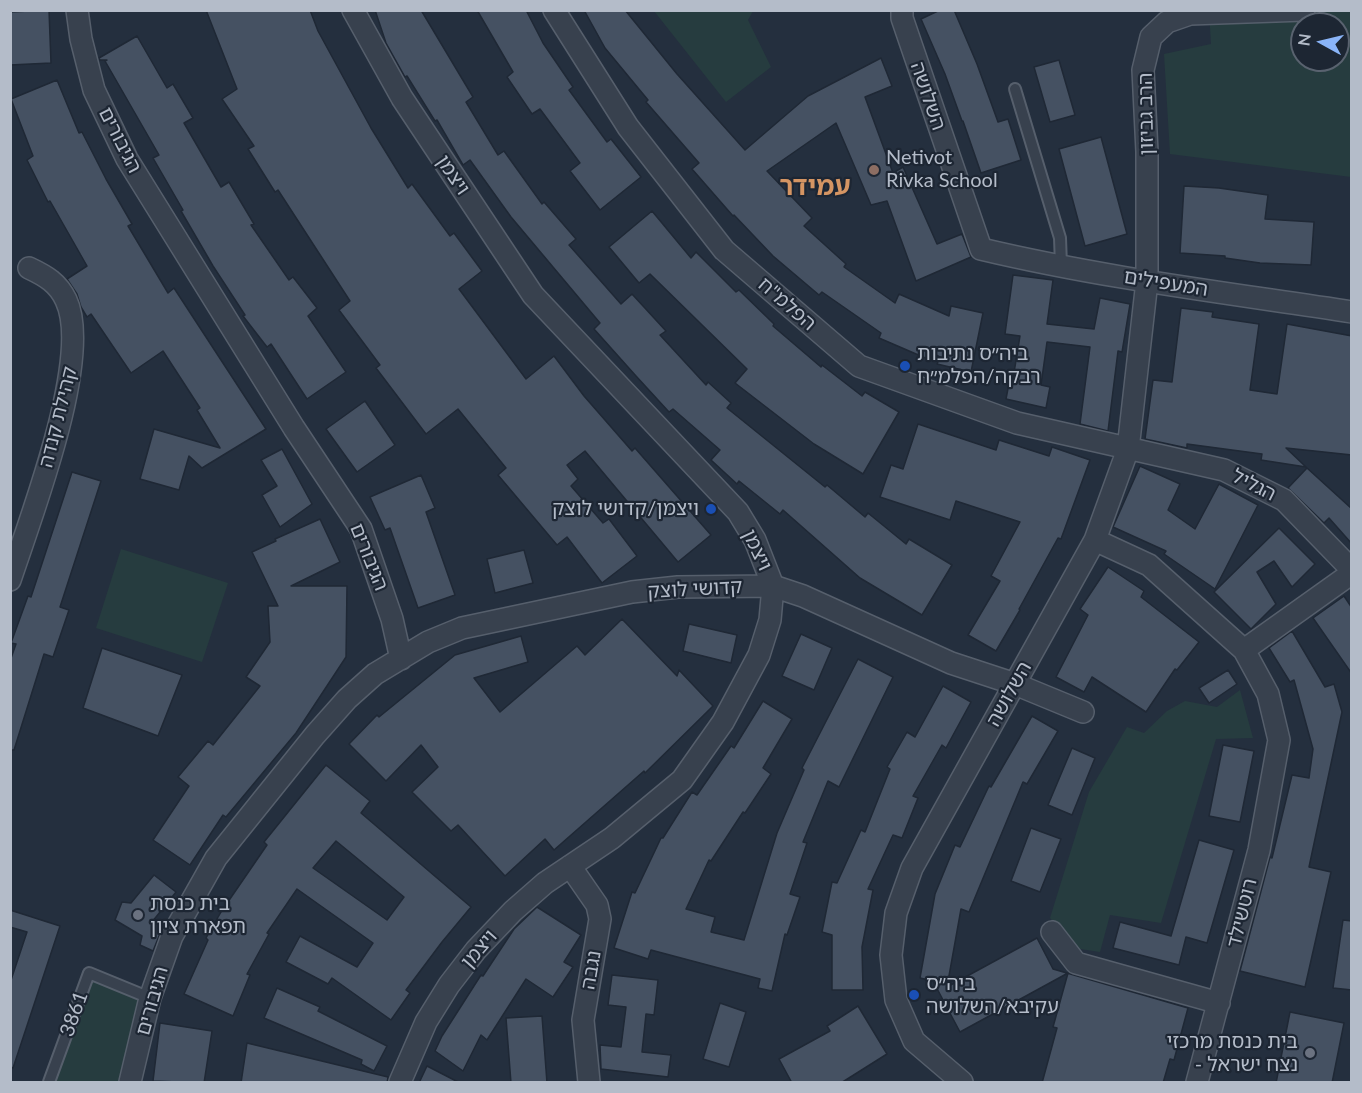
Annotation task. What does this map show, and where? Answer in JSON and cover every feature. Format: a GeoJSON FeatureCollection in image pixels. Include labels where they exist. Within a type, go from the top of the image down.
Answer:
{"type":"FeatureCollection","features":[{"type":"Feature","properties":{"kind":"street","name":"הגיבורים"},"geometry":{"type":"LineString","coordinates":[[77,10],[81,39],[94,90],[127,159],[294,428],[361,529],[392,619],[401,659],[375,674],[347,699],[315,735],[216,858],[172,936],[150,998],[130,1083]]}},
{"type":"Feature","properties":{"kind":"street","name":"ויצמן"},"geometry":{"type":"LineString","coordinates":[[353,10],[402,98],[533,295],[738,512],[755,540],[773,586],[770,620],[759,655],[723,722],[682,780],[620,832],[545,883],[513,911],[476,950],[449,985],[426,1022],[400,1083]]}},
{"type":"Feature","properties":{"kind":"street","name":"הפלמ\"ח"},"geometry":{"type":"LineString","coordinates":[[554,10],[628,127],[724,250],[860,366],[1017,423],[1128,449]]}},
{"type":"Feature","properties":{"kind":"street","name":"השלושה"},"geometry":{"type":"LineString","coordinates":[[902,10],[905,27],[981,249]]}},
{"type":"Feature","properties":{"kind":"street","name":"הרב גביזון"},"geometry":{"type":"LineString","coordinates":[[1147,281],[1147,152],[1143,70],[1151,38],[1167,22],[1190,14],[1304,10]]}},
{"type":"Feature","properties":{"kind":"street","name":"המעפילים"},"geometry":{"type":"LineString","coordinates":[[981,249],[1147,281],[1352,312]]}},
{"type":"Feature","properties":{"kind":"street","name":"קהילת קנדה"},"geometry":{"type":"LineString","coordinates":[[10,580],[57,435],[73,352],[68,303],[59,287],[47,276],[29,268]]}},
{"type":"Feature","properties":{"kind":"street","name":"השלושה"},"geometry":{"type":"LineString","coordinates":[[962,1083],[914,1041],[896,1000],[891,955],[896,913],[912,868],[1095,540],[1128,449],[1147,281]]}},
{"type":"Feature","properties":{"kind":"street","name":"הגליל"},"geometry":{"type":"LineString","coordinates":[[1128,449],[1224,470],[1284,500],[1352,572],[1244,650]]}},
{"type":"Feature","properties":{"kind":"street"},"geometry":{"type":"LineString","coordinates":[[1095,540],[1149,565],[1244,650]]}},
{"type":"Feature","properties":{"kind":"street","name":"קדושי לוצק"},"geometry":{"type":"LineString","coordinates":[[401,659],[428,642],[462,628],[632,592],[678,587],[773,586],[803,596],[951,663],[1015,684],[1083,712]]}},
{"type":"Feature","properties":{"kind":"street","name":"רוטשילד"},"geometry":{"type":"LineString","coordinates":[[1197,1083],[1259,850],[1279,741],[1268,694],[1244,650]]}},
{"type":"Feature","properties":{"kind":"street","name":"נגבה"},"geometry":{"type":"LineString","coordinates":[[570,866],[597,904],[600,919],[583,1020],[589,1083]]}},
{"type":"Feature","properties":{"kind":"street"},"geometry":{"type":"LineString","coordinates":[[1052,932],[1076,963],[1219,1003]]}},
{"type":"Feature","properties":{"kind":"lane"},"geometry":{"type":"LineString","coordinates":[[1015,89],[1060,238],[1061,265]]}},
{"type":"Feature","properties":{"kind":"lane","name":"3861"},"geometry":{"type":"LineString","coordinates":[[49,1083],[89,973],[150,998]]}},
{"type":"Feature","properties":{"kind":"green space"},"geometry":{"type":"Polygon","coordinates":[[[654,11],[753,11],[748,20],[771,67],[726,102],[654,11]]]}},
{"type":"Feature","properties":{"kind":"green space"},"geometry":{"type":"Polygon","coordinates":[[[1209,11],[1351,11],[1351,177],[1170,154],[1164,54],[1211,44],[1209,11]]]}},
{"type":"Feature","properties":{"kind":"green space"},"geometry":{"type":"Polygon","coordinates":[[[121,549],[228,583],[202,662],[96,628],[121,549]]]}},
{"type":"Feature","properties":{"kind":"green space"},"geometry":{"type":"Polygon","coordinates":[[[1240,690],[1253,738],[1216,739],[1161,923],[1110,915],[1100,952],[1074,948],[1050,918],[1089,792],[1127,727],[1144,733],[1167,711],[1185,701],[1217,707],[1240,690]]]}},
{"type":"Feature","properties":{"kind":"green space"},"geometry":{"type":"Polygon","coordinates":[[[89,973],[150,998],[130,1082],[49,1082],[89,973]]]}},
{"type":"Feature","properties":{"kind":"building"},"geometry":{"type":"Polygon","coordinates":[[[49,10],[51,63],[10,65],[10,12],[49,10]]]}},
{"type":"Feature","properties":{"kind":"building"},"geometry":{"type":"Polygon","coordinates":[[[206,10],[310,10],[318,31],[371,128],[408,188],[412,184],[450,236],[454,233],[482,271],[459,289],[526,379],[554,356],[584,396],[632,451],[635,448],[711,535],[678,562],[585,451],[567,465],[578,479],[571,486],[603,523],[609,519],[637,556],[602,583],[567,537],[557,545],[498,475],[506,468],[458,409],[426,434],[376,368],[380,365],[339,310],[350,301],[278,190],[275,192],[248,149],[254,146],[222,99],[237,89],[206,10]]]}},
{"type":"Feature","properties":{"kind":"building"},"geometry":{"type":"Polygon","coordinates":[[[375,10],[421,10],[473,97],[466,102],[498,155],[504,151],[542,204],[544,202],[576,239],[569,245],[621,304],[632,294],[666,331],[660,335],[706,385],[708,382],[731,403],[727,408],[865,517],[868,513],[906,544],[909,539],[952,565],[922,615],[860,578],[783,510],[780,514],[739,481],[737,484],[711,460],[720,450],[673,409],[669,412],[636,376],[594,329],[600,323],[511,217],[470,160],[463,165],[437,120],[435,121],[407,76],[405,77],[386,43],[375,10]]]}},
{"type":"Feature","properties":{"kind":"building"},"geometry":{"type":"Polygon","coordinates":[[[477,10],[526,10],[543,43],[573,87],[569,90],[607,142],[611,139],[641,177],[600,210],[570,171],[580,163],[540,109],[532,114],[507,77],[513,72],[477,10]]]}},
{"type":"Feature","properties":{"kind":"building"},"geometry":{"type":"Polygon","coordinates":[[[584,10],[625,10],[677,74],[745,150],[808,96],[881,58],[892,86],[865,97],[893,173],[903,167],[937,244],[962,234],[971,257],[916,281],[887,201],[871,205],[836,123],[767,171],[812,218],[804,226],[846,264],[844,267],[895,303],[899,294],[949,316],[951,306],[983,313],[971,372],[937,364],[940,357],[934,354],[930,360],[879,338],[881,333],[822,292],[819,295],[773,256],[733,216],[692,169],[699,163],[646,102],[648,100],[605,48],[584,10]]]}},
{"type":"Feature","properties":{"kind":"building"},"geometry":{"type":"Polygon","coordinates":[[[940,10],[954,10],[998,122],[1008,119],[1021,160],[981,173],[945,74],[921,19],[940,10]]]}},
{"type":"Feature","properties":{"kind":"building"},"geometry":{"type":"Polygon","coordinates":[[[137,36],[167,88],[173,84],[193,118],[184,123],[221,187],[229,182],[254,224],[251,225],[289,280],[293,277],[317,308],[308,316],[346,372],[307,399],[271,344],[267,347],[243,316],[245,315],[181,211],[183,210],[153,158],[159,155],[105,61],[107,60],[99,58],[137,36]]]}},
{"type":"Feature","properties":{"kind":"building"},"geometry":{"type":"Polygon","coordinates":[[[1059,60],[1075,115],[1050,122],[1034,67],[1059,60]]]}},
{"type":"Feature","properties":{"kind":"building"},"geometry":{"type":"Polygon","coordinates":[[[57,80],[79,133],[82,132],[132,224],[128,226],[168,293],[174,288],[266,429],[202,468],[189,456],[179,490],[140,479],[154,429],[220,448],[197,410],[200,408],[163,351],[131,373],[91,314],[87,317],[77,294],[67,279],[87,266],[50,201],[48,202],[27,160],[33,156],[11,99],[57,80]]]}},
{"type":"Feature","properties":{"kind":"building"},"geometry":{"type":"Polygon","coordinates":[[[1101,137],[1127,234],[1085,246],[1059,149],[1101,137]]]}},
{"type":"Feature","properties":{"kind":"building"},"geometry":{"type":"Polygon","coordinates":[[[1184,186],[1268,195],[1265,219],[1314,222],[1311,265],[1260,263],[1225,258],[1225,256],[1180,253],[1184,186]]]}},
{"type":"Feature","properties":{"kind":"building"},"geometry":{"type":"Polygon","coordinates":[[[652,211],[691,258],[696,252],[736,292],[739,290],[774,324],[773,326],[821,367],[822,365],[862,396],[865,392],[899,412],[863,474],[814,444],[735,383],[747,369],[650,274],[639,283],[609,247],[652,211]]]}},
{"type":"Feature","properties":{"kind":"building"},"geometry":{"type":"Polygon","coordinates":[[[1013,275],[1053,280],[1047,324],[1094,329],[1100,298],[1130,304],[1122,352],[1118,351],[1108,431],[1080,424],[1090,347],[1047,342],[1041,385],[1050,387],[1046,408],[1006,399],[1010,378],[1013,379],[1020,336],[1005,334],[1013,275]]]}},
{"type":"Feature","properties":{"kind":"building"},"geometry":{"type":"Polygon","coordinates":[[[1181,308],[1213,312],[1212,317],[1259,324],[1250,390],[1277,394],[1287,324],[1352,336],[1352,455],[1286,448],[1306,467],[1261,460],[1262,454],[1187,444],[1187,448],[1145,439],[1153,380],[1172,382],[1181,308]]]}},
{"type":"Feature","properties":{"kind":"building"},"geometry":{"type":"Polygon","coordinates":[[[365,401],[395,445],[357,472],[326,429],[365,401]]]}},
{"type":"Feature","properties":{"kind":"building"},"geometry":{"type":"Polygon","coordinates":[[[918,424],[996,450],[999,440],[1049,456],[1052,447],[1090,460],[1061,539],[1058,538],[996,651],[968,635],[1000,581],[991,576],[1020,522],[956,501],[950,520],[880,497],[891,465],[903,469],[918,424]]]}},
{"type":"Feature","properties":{"kind":"building"},"geometry":{"type":"Polygon","coordinates":[[[282,449],[312,504],[280,527],[262,495],[277,486],[261,460],[282,449]]]}},
{"type":"Feature","properties":{"kind":"building"},"geometry":{"type":"Polygon","coordinates":[[[1140,466],[1180,484],[1168,510],[1195,529],[1219,484],[1258,505],[1215,589],[1164,554],[1166,551],[1113,527],[1140,466]]]}},
{"type":"Feature","properties":{"kind":"building"},"geometry":{"type":"Polygon","coordinates":[[[1307,468],[1352,509],[1352,544],[1329,518],[1324,523],[1288,488],[1307,468]]]}},
{"type":"Feature","properties":{"kind":"building"},"geometry":{"type":"Polygon","coordinates":[[[72,472],[101,481],[60,607],[69,610],[53,657],[44,654],[14,750],[10,750],[10,661],[16,644],[11,643],[28,596],[31,597],[72,472]]]}},
{"type":"Feature","properties":{"kind":"building"},"geometry":{"type":"Polygon","coordinates":[[[421,475],[435,508],[426,512],[455,595],[418,608],[390,528],[385,530],[370,497],[421,475]]]}},
{"type":"Feature","properties":{"kind":"building"},"geometry":{"type":"Polygon","coordinates":[[[320,519],[340,562],[291,586],[347,586],[346,657],[296,733],[226,817],[223,815],[190,865],[153,840],[189,786],[178,777],[208,741],[213,745],[260,686],[246,677],[270,642],[268,606],[278,606],[252,552],[320,519]]]}},
{"type":"Feature","properties":{"kind":"building"},"geometry":{"type":"Polygon","coordinates":[[[1279,528],[1315,564],[1292,587],[1274,561],[1257,572],[1276,604],[1251,629],[1214,592],[1279,528]]]}},
{"type":"Feature","properties":{"kind":"building"},"geometry":{"type":"Polygon","coordinates":[[[524,550],[533,583],[495,593],[487,559],[524,550]]]}},
{"type":"Feature","properties":{"kind":"building"},"geometry":{"type":"Polygon","coordinates":[[[1108,567],[1144,591],[1141,597],[1199,642],[1177,670],[1175,669],[1146,712],[1092,677],[1084,692],[1056,677],[1088,615],[1080,609],[1108,567]]]}},
{"type":"Feature","properties":{"kind":"building"},"geometry":{"type":"Polygon","coordinates":[[[1344,596],[1352,608],[1352,674],[1313,618],[1344,596]]]}},
{"type":"Feature","properties":{"kind":"building"},"geometry":{"type":"Polygon","coordinates":[[[622,619],[677,676],[679,670],[713,706],[645,773],[644,771],[554,850],[545,839],[505,876],[458,825],[451,831],[412,792],[438,767],[421,745],[386,781],[349,744],[377,715],[379,717],[455,655],[521,636],[528,662],[474,678],[500,712],[577,646],[585,655],[622,619]]]}},
{"type":"Feature","properties":{"kind":"building"},"geometry":{"type":"Polygon","coordinates":[[[689,624],[737,635],[731,663],[683,651],[689,624]]]}},
{"type":"Feature","properties":{"kind":"building"},"geometry":{"type":"Polygon","coordinates":[[[1292,631],[1325,687],[1334,684],[1342,712],[1309,867],[1331,872],[1305,987],[1240,971],[1270,857],[1272,858],[1292,775],[1309,778],[1313,749],[1294,680],[1290,682],[1269,648],[1292,631]]]}},
{"type":"Feature","properties":{"kind":"building"},"geometry":{"type":"Polygon","coordinates":[[[801,634],[832,648],[814,690],[782,676],[801,634]]]}},
{"type":"Feature","properties":{"kind":"building"},"geometry":{"type":"Polygon","coordinates":[[[102,648],[182,675],[158,736],[83,708],[102,648]]]}},
{"type":"Feature","properties":{"kind":"building"},"geometry":{"type":"Polygon","coordinates":[[[858,659],[893,677],[839,787],[828,781],[803,842],[807,843],[790,894],[800,897],[787,935],[785,934],[772,991],[758,988],[760,979],[651,950],[648,959],[614,948],[632,892],[635,893],[661,838],[692,792],[697,795],[731,746],[734,748],[763,701],[792,719],[763,768],[771,774],[711,861],[709,860],[686,909],[715,917],[711,932],[744,940],[777,833],[804,770],[802,768],[858,659]]]}},
{"type":"Feature","properties":{"kind":"building"},"geometry":{"type":"Polygon","coordinates":[[[1228,670],[1237,684],[1209,703],[1199,688],[1228,670]]]}},
{"type":"Feature","properties":{"kind":"building"},"geometry":{"type":"Polygon","coordinates":[[[943,686],[971,702],[946,748],[942,745],[913,796],[918,798],[902,838],[893,835],[868,889],[873,890],[862,947],[863,990],[832,990],[832,935],[822,932],[832,882],[837,883],[861,830],[865,832],[890,769],[887,767],[907,732],[915,737],[943,686]]]}},
{"type":"Feature","properties":{"kind":"building"},"geometry":{"type":"Polygon","coordinates":[[[1032,716],[1058,731],[1027,784],[1023,782],[969,912],[961,909],[947,987],[1037,938],[1053,969],[1068,973],[960,1032],[933,981],[920,978],[935,894],[955,845],[960,847],[989,786],[991,787],[1032,716]]]}},
{"type":"Feature","properties":{"kind":"building"},"geometry":{"type":"Polygon","coordinates":[[[1223,745],[1254,751],[1240,822],[1209,816],[1223,745]]]}},
{"type":"Feature","properties":{"kind":"building"},"geometry":{"type":"Polygon","coordinates":[[[1072,748],[1095,758],[1072,815],[1048,805],[1072,748]]]}},
{"type":"Feature","properties":{"kind":"building"},"geometry":{"type":"Polygon","coordinates":[[[326,765],[370,801],[361,813],[471,907],[406,990],[410,993],[391,1020],[332,978],[328,984],[286,962],[300,936],[357,967],[373,943],[297,889],[267,933],[269,934],[247,974],[250,975],[233,1016],[184,994],[208,940],[206,938],[267,845],[264,842],[326,765]],[[336,841],[313,868],[387,920],[404,897],[336,841]]]}},
{"type":"Feature","properties":{"kind":"building"},"geometry":{"type":"Polygon","coordinates":[[[1031,828],[1061,839],[1040,892],[1011,881],[1031,828]]]}},
{"type":"Feature","properties":{"kind":"building"},"geometry":{"type":"Polygon","coordinates":[[[1199,840],[1234,850],[1207,943],[1186,937],[1179,965],[1113,948],[1120,922],[1171,936],[1199,840]]]}},
{"type":"Feature","properties":{"kind":"building","name":"בית כנסת תפארת ציון"},"geometry":{"type":"Polygon","coordinates":[[[154,875],[176,892],[152,922],[163,926],[153,951],[140,945],[142,936],[115,920],[122,902],[131,903],[154,875]]]}},
{"type":"Feature","properties":{"kind":"building"},"geometry":{"type":"Polygon","coordinates":[[[537,907],[581,935],[564,962],[573,967],[553,997],[526,979],[487,1040],[481,1035],[463,1071],[435,1051],[481,975],[483,976],[514,929],[537,907]]]}},
{"type":"Feature","properties":{"kind":"building"},"geometry":{"type":"Polygon","coordinates":[[[10,910],[60,926],[13,1068],[10,1067],[10,983],[27,932],[10,927],[10,910]]]}},
{"type":"Feature","properties":{"kind":"building"},"geometry":{"type":"Polygon","coordinates":[[[1343,920],[1352,921],[1352,990],[1333,988],[1343,920]]]}},
{"type":"Feature","properties":{"kind":"building"},"geometry":{"type":"Polygon","coordinates":[[[1068,973],[1188,1008],[1174,1060],[1170,1059],[1163,1083],[1042,1083],[1057,1028],[1053,1027],[1068,973]]]}},
{"type":"Feature","properties":{"kind":"building"},"geometry":{"type":"Polygon","coordinates":[[[612,975],[658,980],[654,1015],[646,1014],[642,1052],[671,1055],[668,1077],[601,1069],[600,1045],[621,1047],[626,1007],[608,1005],[612,975]]]}},
{"type":"Feature","properties":{"kind":"building"},"geometry":{"type":"Polygon","coordinates":[[[277,988],[320,1007],[318,1011],[387,1046],[374,1071],[361,1064],[362,1060],[264,1018],[277,988]]]}},
{"type":"Feature","properties":{"kind":"building"},"geometry":{"type":"Polygon","coordinates":[[[720,1003],[746,1012],[729,1067],[703,1059],[720,1003]]]}},
{"type":"Feature","properties":{"kind":"building"},"geometry":{"type":"Polygon","coordinates":[[[858,1006],[887,1054],[841,1083],[792,1083],[779,1059],[830,1031],[827,1026],[858,1006]]]}},
{"type":"Feature","properties":{"kind":"building","name":"בית כנסת מרכזי - נצח ישראל"},"geometry":{"type":"Polygon","coordinates":[[[1290,1012],[1344,1023],[1332,1083],[1276,1083],[1290,1012]]]}},
{"type":"Feature","properties":{"kind":"building"},"geometry":{"type":"Polygon","coordinates":[[[542,1016],[547,1083],[511,1083],[506,1018],[542,1016]]]}},
{"type":"Feature","properties":{"kind":"building"},"geometry":{"type":"Polygon","coordinates":[[[160,1023],[212,1031],[204,1083],[153,1081],[160,1023]]]}},
{"type":"Feature","properties":{"kind":"building"},"geometry":{"type":"Polygon","coordinates":[[[247,1043],[388,1077],[387,1083],[241,1083],[247,1043]]]}},
{"type":"Feature","properties":{"kind":"building"},"geometry":{"type":"Polygon","coordinates":[[[427,1066],[460,1083],[419,1083],[427,1066]]]}},
{"type":"Feature","properties":{"kind":"place","name":"Netivot Rivka School"},"geometry":{"type":"Point","coordinates":[874,170]}},
{"type":"Feature","properties":{"kind":"place","name":"ביה״ס נתיבות רבקה/הפלמ״ח"},"geometry":{"type":"Point","coordinates":[905,366]}},
{"type":"Feature","properties":{"kind":"place","name":"ויצמן/קדושי לוצק"},"geometry":{"type":"Point","coordinates":[711,509]}},
{"type":"Feature","properties":{"kind":"place","name":"בית כנסת תפארת ציון"},"geometry":{"type":"Point","coordinates":[138,915]}},
{"type":"Feature","properties":{"kind":"place","name":"ביה״ס עקיבא/השלושה"},"geometry":{"type":"Point","coordinates":[914,995]}},
{"type":"Feature","properties":{"kind":"place","name":"בית כנסת מרכזי - נצח ישראל"},"geometry":{"type":"Point","coordinates":[1310,1053]}},
{"type":"Feature","properties":{"kind":"district","name":"עמידר"},"geometry":{"type":"Point","coordinates":[815,187]}}]}
